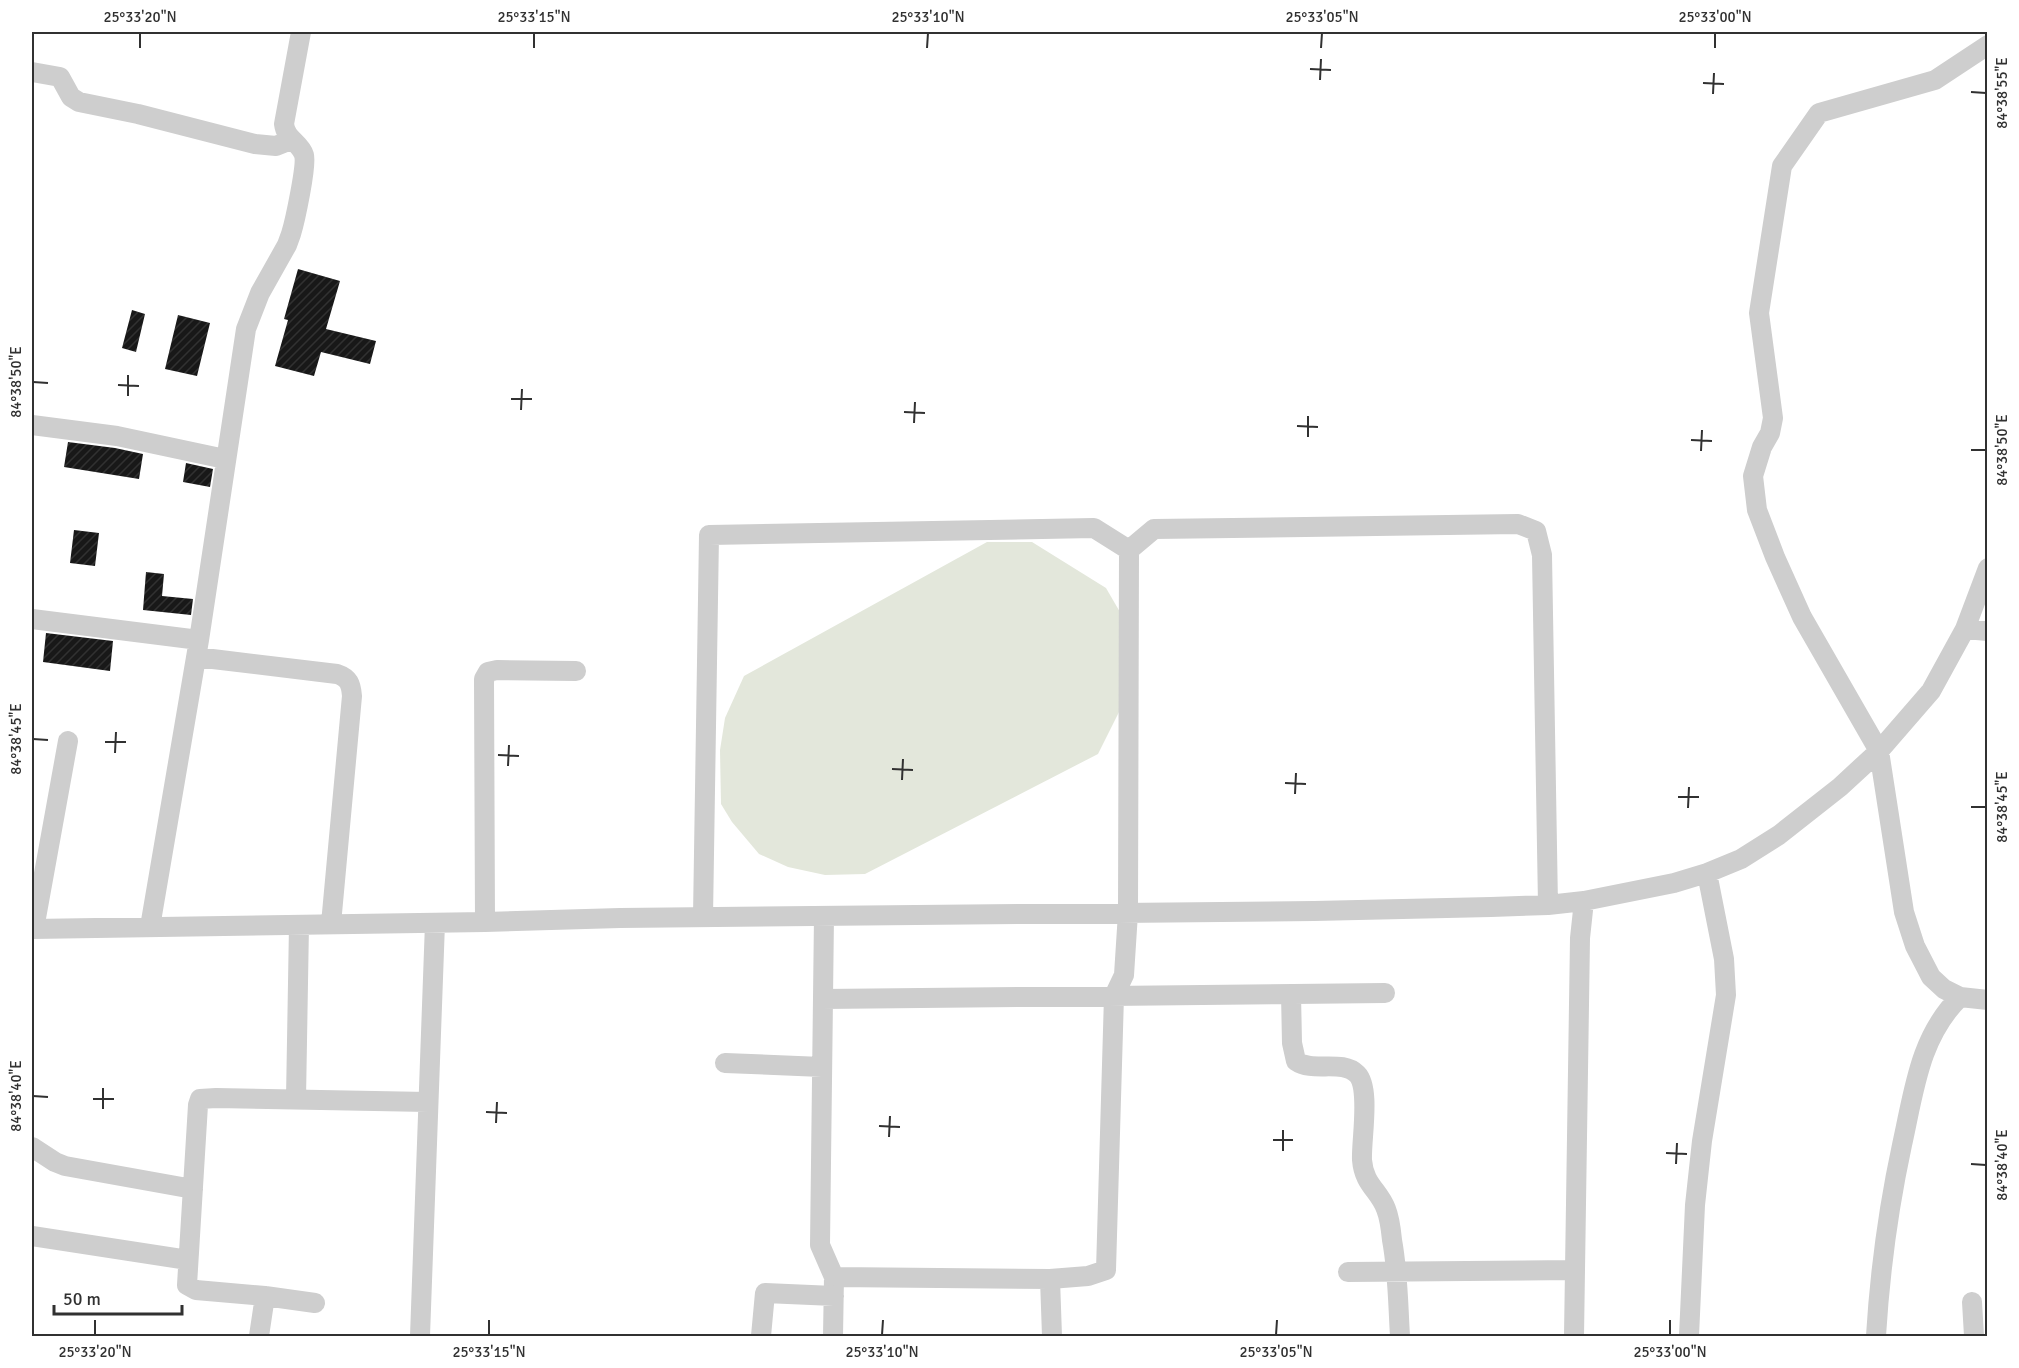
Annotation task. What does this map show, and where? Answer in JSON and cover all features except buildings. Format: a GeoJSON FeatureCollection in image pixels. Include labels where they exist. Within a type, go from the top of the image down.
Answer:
{"type":"FeatureCollection","features":[{"type":"Feature","properties":{"kind":"street"},"geometry":{"type":"LineString","coordinates":[[150,927],[197,649],[246,329],[260,293],[287,245],[295,220],[304,158],[302,151],[286,134],[284,124],[301,32]]}},
{"type":"Feature","properties":{"kind":"street"},"geometry":{"type":"LineString","coordinates":[[1988,45],[1935,80],[1819,113],[1782,166],[1759,314],[1773,418],[1770,434],[1762,447],[1753,476],[1757,510],[1802,617],[1879,751],[1904,912],[1916,946],[1931,977],[1944,989],[1960,997],[1988,1000]]}},
{"type":"Feature","properties":{"kind":"street"},"geometry":{"type":"LineString","coordinates":[[32,72],[60,77],[71,97],[79,102],[255,144],[270,146],[291,140]]}},
{"type":"Feature","properties":{"kind":"street"},"geometry":{"type":"LineString","coordinates":[[32,425],[117,436],[225,459]]}},
{"type":"Feature","properties":{"kind":"street"},"geometry":{"type":"LineString","coordinates":[[761,1336],[765,1293],[834,1286],[1050,1279],[1088,1276],[1106,1270],[1114,996],[1124,975],[1128,913],[1129,550],[1154,529],[1518,524],[1536,531],[1542,555],[1548,905]]}},
{"type":"Feature","properties":{"kind":"street"},"geometry":{"type":"LineString","coordinates":[[703,917],[709,535],[1094,528],[1129,550]]}},
{"type":"Feature","properties":{"kind":"street"},"geometry":{"type":"LineString","coordinates":[[68,741],[33,929],[703,917],[1405,910],[1548,905],[1584,901],[1674,883],[1707,873],[1741,859],[1779,835],[1840,787],[1879,751],[1931,691],[1965,629],[1988,568]]}},
{"type":"Feature","properties":{"kind":"street"},"geometry":{"type":"LineString","coordinates":[[32,619],[337,674],[350,681],[352,696],[331,924]]}},
{"type":"Feature","properties":{"kind":"street"},"geometry":{"type":"LineString","coordinates":[[1965,629],[1988,632]]}},
{"type":"Feature","properties":{"kind":"street"},"geometry":{"type":"LineString","coordinates":[[484,922],[484,679],[488,672],[497,670],[576,671]]}},
{"type":"Feature","properties":{"kind":"street"},"geometry":{"type":"LineString","coordinates":[[1689,1336],[1695,1205],[1702,1142],[1726,995],[1725,959],[1707,873]]}},
{"type":"Feature","properties":{"kind":"street"},"geometry":{"type":"LineString","coordinates":[[1574,1336],[1580,938],[1584,901]]}},
{"type":"Feature","properties":{"kind":"street"},"geometry":{"type":"LineString","coordinates":[[824,916],[820,1245],[834,1286],[833,1336]]}},
{"type":"Feature","properties":{"kind":"street"},"geometry":{"type":"LineString","coordinates":[[420,1336],[435,923]]}},
{"type":"Feature","properties":{"kind":"street"},"geometry":{"type":"LineString","coordinates":[[296,1099],[299,925]]}},
{"type":"Feature","properties":{"kind":"street"},"geometry":{"type":"LineString","coordinates":[[823,999],[1385,993]]}},
{"type":"Feature","properties":{"kind":"street"},"geometry":{"type":"LineString","coordinates":[[1291,994],[1292,1043],[1296,1061],[1309,1066],[1348,1069],[1363,1082],[1362,1162],[1368,1182],[1386,1207],[1398,1273],[1401,1336]]}},
{"type":"Feature","properties":{"kind":"street"},"geometry":{"type":"LineString","coordinates":[[1876,1336],[1886,1227],[1911,1100],[1922,1058],[1931,1035],[1944,1014],[1960,997]]}},
{"type":"Feature","properties":{"kind":"street"},"geometry":{"type":"LineString","coordinates":[[725,1063],[822,1067]]}},
{"type":"Feature","properties":{"kind":"street"},"geometry":{"type":"LineString","coordinates":[[315,1303],[192,1289],[187,1285],[200,1099],[428,1102]]}},
{"type":"Feature","properties":{"kind":"street"},"geometry":{"type":"LineString","coordinates":[[32,1147],[65,1166],[193,1189]]}},
{"type":"Feature","properties":{"kind":"street"},"geometry":{"type":"LineString","coordinates":[[32,1236],[188,1260]]}},
{"type":"Feature","properties":{"kind":"street"},"geometry":{"type":"LineString","coordinates":[[1348,1272],[1574,1270]]}},
{"type":"Feature","properties":{"kind":"street"},"geometry":{"type":"LineString","coordinates":[[1050,1279],[1052,1336]]}},
{"type":"Feature","properties":{"kind":"street"},"geometry":{"type":"LineString","coordinates":[[259,1336],[264,1296]]}},
{"type":"Feature","properties":{"kind":"street"},"geometry":{"type":"LineString","coordinates":[[1972,1302],[1974,1336]]}},
{"type":"Feature","properties":{"kind":"shaded area"},"geometry":{"type":"Polygon","coordinates":[[[987,542],[1032,542],[1106,588],[1124,619],[1121,708],[1098,754],[865,874],[825,875],[788,867],[759,854],[732,822],[721,804],[720,750],[725,718],[744,676],[987,542]]]}}]}
